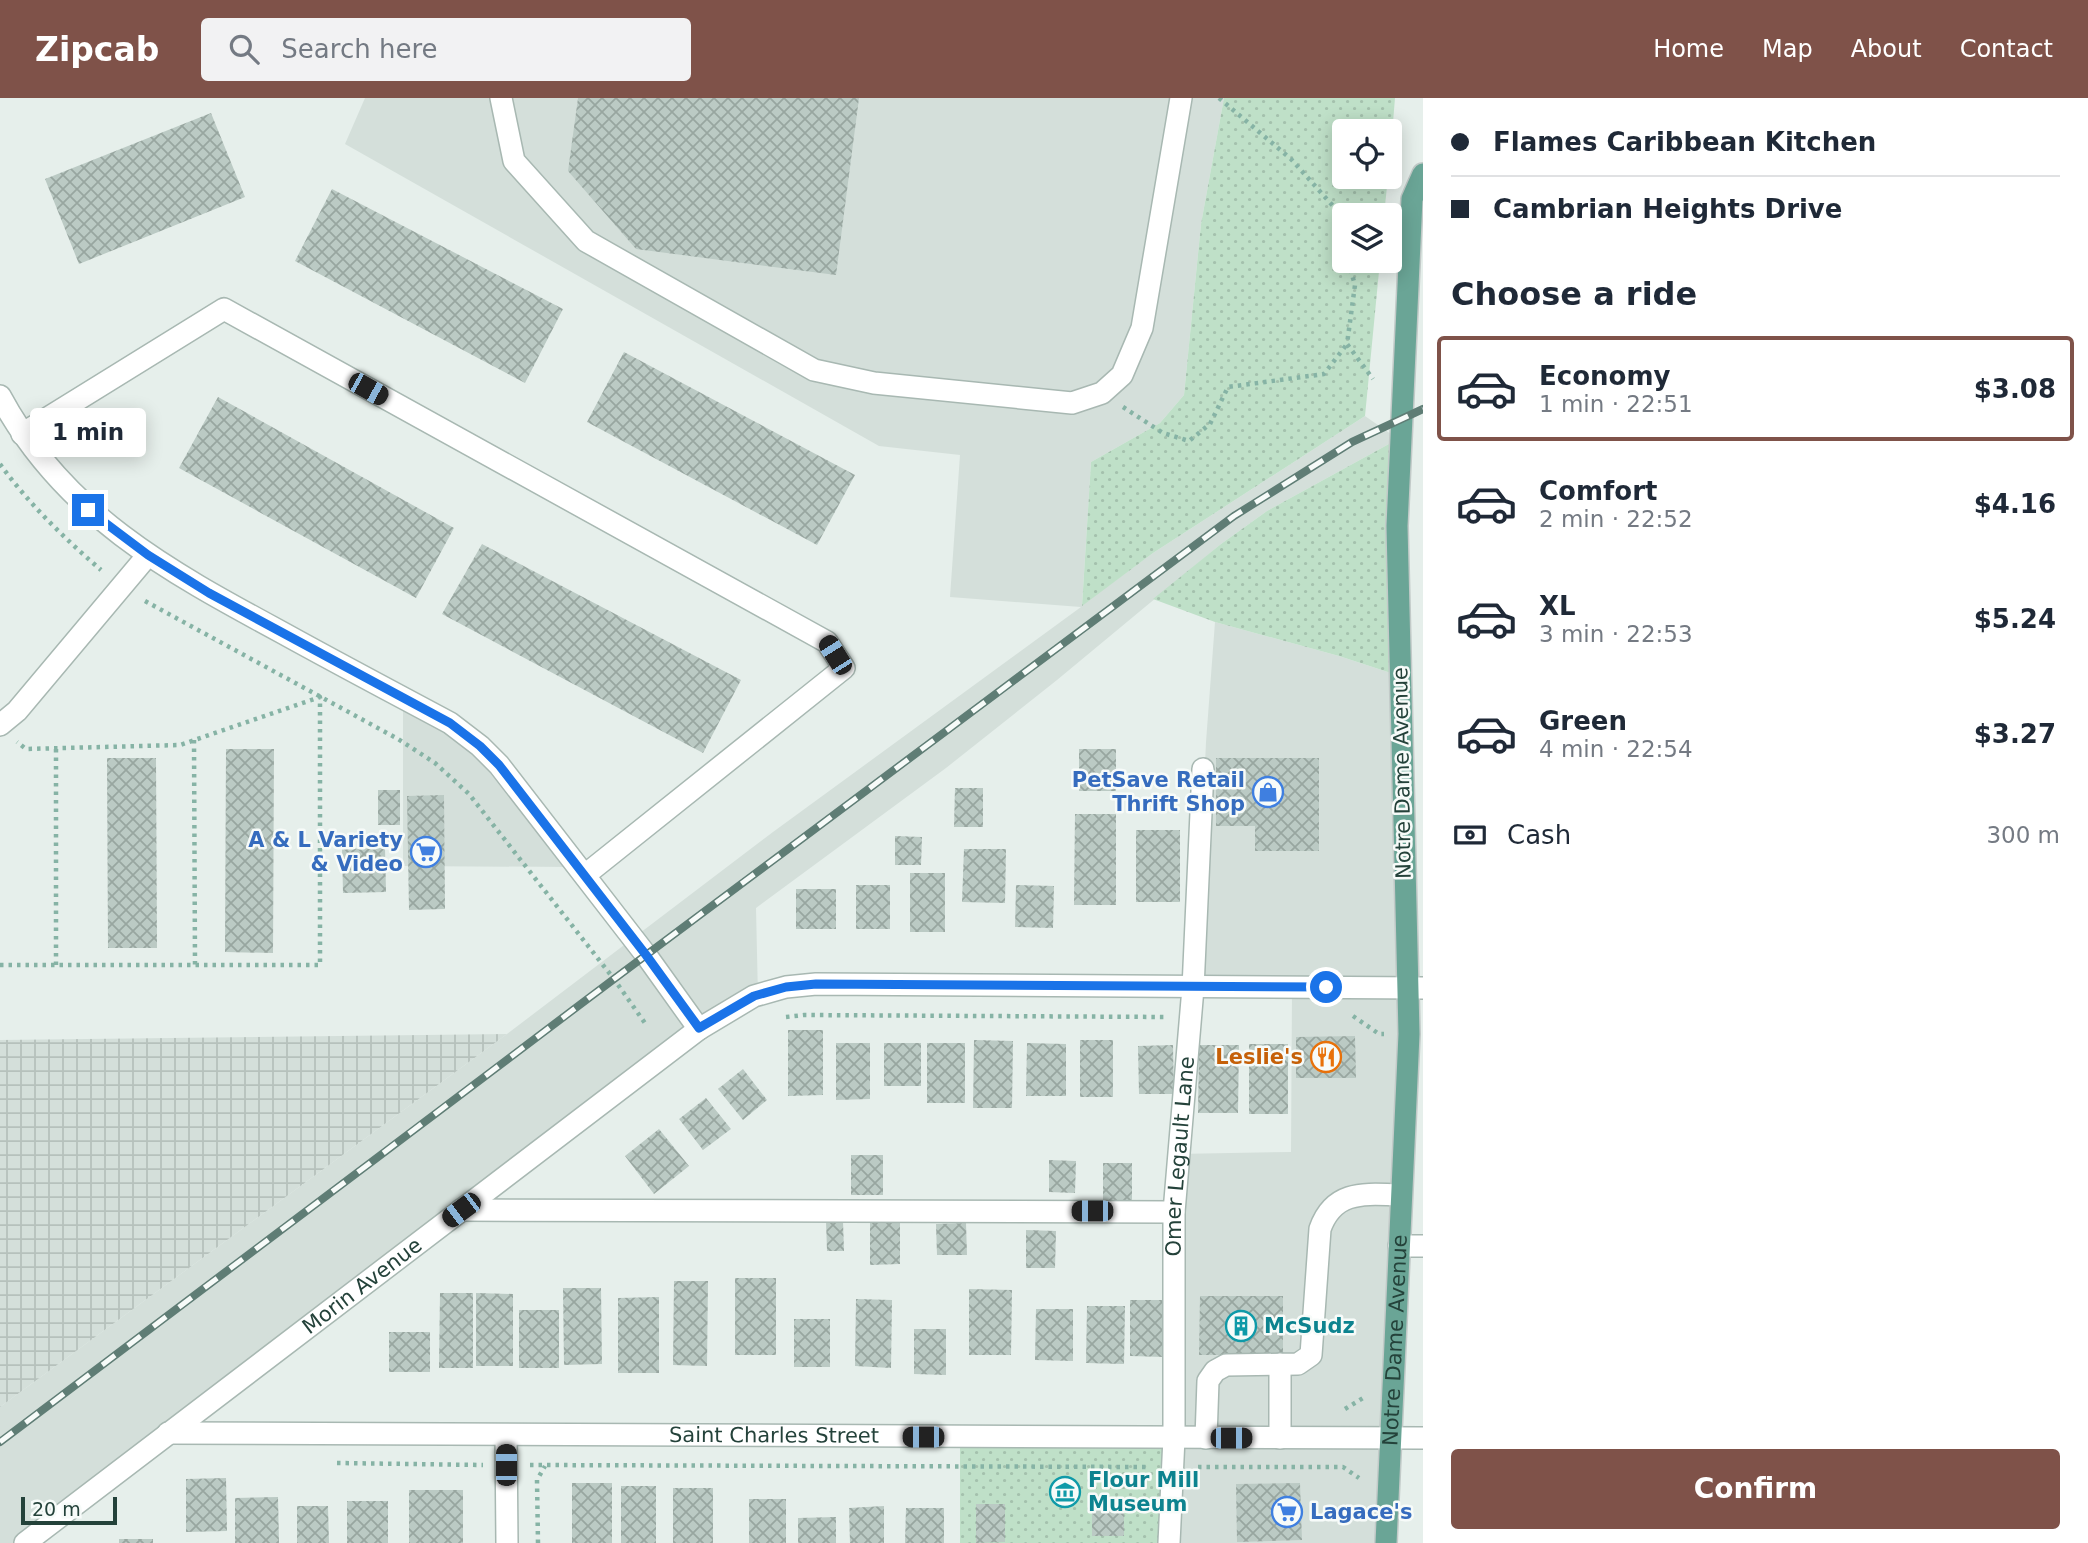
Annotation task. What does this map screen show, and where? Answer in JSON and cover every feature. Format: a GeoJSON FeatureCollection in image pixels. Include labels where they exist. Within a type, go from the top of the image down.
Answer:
{"type":"FeatureCollection","features":[{"type":"Feature","properties":{"kind":"main road","name":"Notre Dame Avenue"},"geometry":{"type":"LineString","coordinates":[[1385,1543],[1409,1034],[1416,988],[1397,526],[1412,199],[1423,174]]}},
{"type":"Feature","properties":{"kind":"street"},"geometry":{"type":"LineString","coordinates":[[501,98],[514,161],[586,241],[814,370],[874,383],[1072,402],[1102,393],[1122,376],[1142,328],[1181,98]]}},
{"type":"Feature","properties":{"kind":"street"},"geometry":{"type":"LineString","coordinates":[[22,434],[224,309],[827,642],[844,668],[585,875]]}},
{"type":"Feature","properties":{"kind":"street"},"geometry":{"type":"LineString","coordinates":[[0,397],[22,434],[59,480],[88,510],[148,555],[209,593],[450,723],[480,746],[499,765],[585,875],[699,1028]]}},
{"type":"Feature","properties":{"kind":"street"},"geometry":{"type":"LineString","coordinates":[[4,730],[148,555]]}},
{"type":"Feature","properties":{"kind":"street","name":"Omer Legault Lane"},"geometry":{"type":"LineString","coordinates":[[1169,1543],[1174,1438],[1174,1212],[1193,988],[1203,769]]}},
{"type":"Feature","properties":{"kind":"street","name":"Morin Avenue"},"geometry":{"type":"LineString","coordinates":[[24,1543],[699,1028],[754,996],[786,987],[816,984],[1416,988]]}},
{"type":"Feature","properties":{"kind":"street"},"geometry":{"type":"LineString","coordinates":[[1206,1438],[1208,1381],[1215,1371],[1226,1365],[1298,1364],[1311,1355],[1320,1228],[1325,1215],[1340,1200],[1357,1195],[1401,1195]]}},
{"type":"Feature","properties":{"kind":"street"},"geometry":{"type":"LineString","coordinates":[[461,1210],[1174,1212]]}},
{"type":"Feature","properties":{"kind":"street"},"geometry":{"type":"LineString","coordinates":[[1399,1246],[1423,1246]]}},
{"type":"Feature","properties":{"kind":"street"},"geometry":{"type":"LineString","coordinates":[[1280,1364],[1280,1437]]}},
{"type":"Feature","properties":{"kind":"street","name":"Saint Charles Street"},"geometry":{"type":"LineString","coordinates":[[168,1433],[1423,1438]]}},
{"type":"Feature","properties":{"kind":"street"},"geometry":{"type":"LineString","coordinates":[[506,1436],[507,1543]]}},
{"type":"Feature","properties":{"kind":"path"},"geometry":{"type":"LineString","coordinates":[[1219,98],[1291,159],[1332,205]]}},
{"type":"Feature","properties":{"kind":"path"},"geometry":{"type":"LineString","coordinates":[[1102,393],[1163,433],[1189,441],[1210,424],[1228,387],[1324,374],[1347,344],[1355,285],[1352,273]]}},
{"type":"Feature","properties":{"kind":"path"},"geometry":{"type":"LineString","coordinates":[[1347,344],[1373,379]]}},
{"type":"Feature","properties":{"kind":"path"},"geometry":{"type":"LineString","coordinates":[[0,464],[75,548],[121,588],[426,757],[469,793],[614,979],[647,1026]]}},
{"type":"Feature","properties":{"kind":"path"},"geometry":{"type":"LineString","coordinates":[[4,730],[26,750],[180,745],[320,697]]}},
{"type":"Feature","properties":{"kind":"path"},"geometry":{"type":"LineString","coordinates":[[0,965],[320,965],[320,697]]}},
{"type":"Feature","properties":{"kind":"path"},"geometry":{"type":"LineString","coordinates":[[194,740],[195,965]]}},
{"type":"Feature","properties":{"kind":"path"},"geometry":{"type":"LineString","coordinates":[[56,749],[56,965]]}},
{"type":"Feature","properties":{"kind":"path"},"geometry":{"type":"LineString","coordinates":[[781,1018],[804,1015],[1190,1017]]}},
{"type":"Feature","properties":{"kind":"path"},"geometry":{"type":"LineString","coordinates":[[1346,1015],[1355,1016],[1379,1034],[1409,1034]]}},
{"type":"Feature","properties":{"kind":"path"},"geometry":{"type":"LineString","coordinates":[[333,1463],[1343,1467],[1359,1478]]}},
{"type":"Feature","properties":{"kind":"path"},"geometry":{"type":"LineString","coordinates":[[538,1543],[537,1480],[546,1465]]}},
{"type":"Feature","properties":{"kind":"shaded area"},"geometry":{"type":"Polygon","coordinates":[[[365,98],[1224,98],[1201,224],[1184,395],[1160,423],[1091,462],[1082,605],[1153,553],[1365,416],[1398,439],[1267,511],[1221,544],[946,768],[756,908],[758,998],[29,1543],[0,1543],[0,1407],[507,1034],[773,832],[1081,607],[950,597],[960,455],[879,446],[345,144],[365,98]]]}},
{"type":"Feature","properties":{"kind":"shaded area"},"geometry":{"type":"Polygon","coordinates":[[[1215,622],[1397,675],[1405,990],[1377,1543],[1167,1543],[1176,1154],[1291,1152],[1292,991],[1195,991],[1206,742],[1215,622]]]}},
{"type":"Feature","properties":{"kind":"shaded area"},"geometry":{"type":"Polygon","coordinates":[[[403,701],[479,749],[573,867],[403,866],[403,701]]]}},
{"type":"Feature","properties":{"kind":"shaded area"},"geometry":{"type":"Polygon","coordinates":[[[507,1034],[0,1407],[0,1040],[507,1034]]]}},
{"type":"Feature","properties":{"kind":"green space"},"geometry":{"type":"Polygon","coordinates":[[[1224,98],[1395,98],[1393,119],[1332,119],[1332,189],[1387,189],[1385,203],[1332,203],[1332,273],[1379,273],[1365,416],[1153,553],[1082,606],[1091,462],[1160,423],[1184,395],[1201,224],[1224,98]]]}},
{"type":"Feature","properties":{"kind":"green space"},"geometry":{"type":"Polygon","coordinates":[[[1398,439],[1397,675],[1215,622],[1153,599],[1267,511],[1398,439]]]}},
{"type":"Feature","properties":{"kind":"green space","name":"Flour Mill Museum"},"geometry":{"type":"Polygon","coordinates":[[[960,1439],[1172,1440],[1167,1543],[960,1543],[960,1439]]]}},
{"type":"Feature","properties":{"kind":"building"},"geometry":{"type":"Polygon","coordinates":[[[578,98],[859,98],[836,275],[636,249],[568,171],[578,98]]]}},
{"type":"Feature","properties":{"kind":"building"},"geometry":{"type":"Polygon","coordinates":[[[211,113],[245,197],[79,264],[45,179],[211,113]]]}},
{"type":"Feature","properties":{"kind":"building"},"geometry":{"type":"Polygon","coordinates":[[[332,189],[563,309],[525,383],[295,261],[332,189]]]}},
{"type":"Feature","properties":{"kind":"building"},"geometry":{"type":"Polygon","coordinates":[[[624,352],[855,475],[817,545],[587,422],[624,352]]]}},
{"type":"Feature","properties":{"kind":"building"},"geometry":{"type":"Polygon","coordinates":[[[218,397],[454,528],[416,598],[179,468],[218,397]]]}},
{"type":"Feature","properties":{"kind":"building"},"geometry":{"type":"Polygon","coordinates":[[[482,544],[741,680],[703,753],[442,614],[482,544]]]}},
{"type":"Feature","properties":{"kind":"building"},"geometry":{"type":"Polygon","coordinates":[[[226,749],[274,749],[273,953],[225,952],[226,749]]]}},
{"type":"Feature","properties":{"kind":"building"},"geometry":{"type":"Polygon","coordinates":[[[1079,749],[1116,749],[1116,791],[1079,791],[1079,749]]]}},
{"type":"Feature","properties":{"kind":"building"},"geometry":{"type":"Polygon","coordinates":[[[107,758],[156,758],[157,948],[108,948],[107,758]]]}},
{"type":"Feature","properties":{"kind":"building","name":"PetSave Retail Thrift Shop"},"geometry":{"type":"Polygon","coordinates":[[[1216,758],[1319,758],[1319,851],[1255,851],[1255,826],[1216,826],[1216,758]]]}},
{"type":"Feature","properties":{"kind":"building"},"geometry":{"type":"Polygon","coordinates":[[[955,788],[983,788],[983,827],[954,827],[955,788]]]}},
{"type":"Feature","properties":{"kind":"building"},"geometry":{"type":"Polygon","coordinates":[[[378,790],[400,790],[400,825],[378,825],[378,790]]]}},
{"type":"Feature","properties":{"kind":"building","name":"A & L Variety & Video"},"geometry":{"type":"Polygon","coordinates":[[[444,795],[445,909],[409,910],[407,796],[444,795]]]}},
{"type":"Feature","properties":{"kind":"building"},"geometry":{"type":"Polygon","coordinates":[[[1075,814],[1116,814],[1116,905],[1074,905],[1075,814]]]}},
{"type":"Feature","properties":{"kind":"building"},"geometry":{"type":"Polygon","coordinates":[[[1136,830],[1180,830],[1180,902],[1136,902],[1136,830]]]}},
{"type":"Feature","properties":{"kind":"building"},"geometry":{"type":"Polygon","coordinates":[[[895,836],[922,837],[921,865],[895,865],[895,836]]]}},
{"type":"Feature","properties":{"kind":"building"},"geometry":{"type":"Polygon","coordinates":[[[385,848],[386,892],[343,893],[342,849],[385,848]]]}},
{"type":"Feature","properties":{"kind":"building"},"geometry":{"type":"Polygon","coordinates":[[[964,849],[1006,849],[1005,903],[962,902],[964,849]]]}},
{"type":"Feature","properties":{"kind":"building"},"geometry":{"type":"Polygon","coordinates":[[[910,873],[945,873],[945,932],[910,932],[910,873]]]}},
{"type":"Feature","properties":{"kind":"building"},"geometry":{"type":"Polygon","coordinates":[[[856,885],[890,885],[890,929],[856,929],[856,885]]]}},
{"type":"Feature","properties":{"kind":"building"},"geometry":{"type":"Polygon","coordinates":[[[1016,885],[1054,886],[1053,928],[1015,927],[1016,885]]]}},
{"type":"Feature","properties":{"kind":"building"},"geometry":{"type":"Polygon","coordinates":[[[796,889],[836,889],[836,929],[796,929],[796,889]]]}},
{"type":"Feature","properties":{"kind":"building"},"geometry":{"type":"Polygon","coordinates":[[[788,1030],[823,1030],[823,1095],[788,1096],[788,1030]]]}},
{"type":"Feature","properties":{"kind":"building","name":"Leslie's"},"geometry":{"type":"Polygon","coordinates":[[[1355,1036],[1356,1078],[1296,1078],[1296,1037],[1355,1036]]]}},
{"type":"Feature","properties":{"kind":"building"},"geometry":{"type":"Polygon","coordinates":[[[974,1040],[1013,1041],[1012,1108],[973,1108],[974,1040]]]}},
{"type":"Feature","properties":{"kind":"building"},"geometry":{"type":"Polygon","coordinates":[[[1080,1040],[1113,1040],[1113,1097],[1080,1097],[1080,1040]]]}},
{"type":"Feature","properties":{"kind":"building"},"geometry":{"type":"Polygon","coordinates":[[[836,1043],[870,1043],[870,1099],[836,1100],[836,1043]]]}},
{"type":"Feature","properties":{"kind":"building"},"geometry":{"type":"Polygon","coordinates":[[[884,1043],[921,1043],[921,1086],[884,1086],[884,1043]]]}},
{"type":"Feature","properties":{"kind":"building"},"geometry":{"type":"Polygon","coordinates":[[[927,1043],[965,1043],[965,1103],[927,1103],[927,1043]]]}},
{"type":"Feature","properties":{"kind":"building"},"geometry":{"type":"Polygon","coordinates":[[[1027,1043],[1066,1044],[1066,1096],[1026,1096],[1027,1043]]]}},
{"type":"Feature","properties":{"kind":"building"},"geometry":{"type":"Polygon","coordinates":[[[1249,1044],[1288,1044],[1288,1114],[1249,1114],[1249,1044]]]}},
{"type":"Feature","properties":{"kind":"building"},"geometry":{"type":"Polygon","coordinates":[[[1173,1045],[1174,1094],[1139,1094],[1138,1046],[1173,1045]]]}},
{"type":"Feature","properties":{"kind":"building"},"geometry":{"type":"Polygon","coordinates":[[[1199,1045],[1239,1045],[1238,1113],[1198,1113],[1199,1045]]]}},
{"type":"Feature","properties":{"kind":"building"},"geometry":{"type":"Polygon","coordinates":[[[743,1069],[767,1100],[743,1120],[718,1089],[743,1069]]]}},
{"type":"Feature","properties":{"kind":"building"},"geometry":{"type":"Polygon","coordinates":[[[706,1098],[731,1129],[703,1150],[679,1119],[706,1098]]]}},
{"type":"Feature","properties":{"kind":"building"},"geometry":{"type":"Polygon","coordinates":[[[659,1129],[689,1166],[654,1194],[625,1156],[659,1129]]]}},
{"type":"Feature","properties":{"kind":"building"},"geometry":{"type":"Polygon","coordinates":[[[851,1155],[883,1155],[883,1195],[851,1195],[851,1155]]]}},
{"type":"Feature","properties":{"kind":"building"},"geometry":{"type":"Polygon","coordinates":[[[1049,1160],[1076,1161],[1075,1193],[1049,1192],[1049,1160]]]}},
{"type":"Feature","properties":{"kind":"building"},"geometry":{"type":"Polygon","coordinates":[[[1103,1163],[1132,1163],[1132,1204],[1103,1203],[1103,1163]]]}},
{"type":"Feature","properties":{"kind":"building"},"geometry":{"type":"Polygon","coordinates":[[[826,1221],[843,1221],[844,1251],[827,1251],[826,1221]]]}},
{"type":"Feature","properties":{"kind":"building"},"geometry":{"type":"Polygon","coordinates":[[[870,1222],[900,1222],[900,1264],[870,1265],[870,1222]]]}},
{"type":"Feature","properties":{"kind":"building"},"geometry":{"type":"Polygon","coordinates":[[[966,1223],[967,1255],[937,1255],[936,1224],[966,1223]]]}},
{"type":"Feature","properties":{"kind":"building"},"geometry":{"type":"Polygon","coordinates":[[[1026,1230],[1056,1231],[1055,1268],[1026,1268],[1026,1230]]]}},
{"type":"Feature","properties":{"kind":"building"},"geometry":{"type":"Polygon","coordinates":[[[735,1278],[776,1278],[776,1355],[735,1355],[735,1278]]]}},
{"type":"Feature","properties":{"kind":"building"},"geometry":{"type":"Polygon","coordinates":[[[674,1281],[708,1281],[707,1366],[673,1365],[674,1281]]]}},
{"type":"Feature","properties":{"kind":"building"},"geometry":{"type":"Polygon","coordinates":[[[563,1288],[601,1288],[602,1364],[564,1365],[563,1288]]]}},
{"type":"Feature","properties":{"kind":"building"},"geometry":{"type":"Polygon","coordinates":[[[969,1289],[1012,1290],[1011,1355],[969,1355],[969,1289]]]}},
{"type":"Feature","properties":{"kind":"building"},"geometry":{"type":"Polygon","coordinates":[[[440,1293],[473,1293],[473,1368],[439,1368],[440,1293]]]}},
{"type":"Feature","properties":{"kind":"building"},"geometry":{"type":"Polygon","coordinates":[[[476,1293],[513,1294],[513,1366],[476,1366],[476,1293]]]}},
{"type":"Feature","properties":{"kind":"building","name":"McSudz"},"geometry":{"type":"Polygon","coordinates":[[[1200,1296],[1283,1296],[1283,1355],[1199,1355],[1200,1296]]]}},
{"type":"Feature","properties":{"kind":"building"},"geometry":{"type":"Polygon","coordinates":[[[659,1297],[659,1373],[618,1373],[618,1298],[659,1297]]]}},
{"type":"Feature","properties":{"kind":"building"},"geometry":{"type":"Polygon","coordinates":[[[856,1299],[892,1300],[891,1368],[855,1366],[856,1299]]]}},
{"type":"Feature","properties":{"kind":"building"},"geometry":{"type":"Polygon","coordinates":[[[1130,1300],[1165,1300],[1164,1357],[1130,1356],[1130,1300]]]}},
{"type":"Feature","properties":{"kind":"building"},"geometry":{"type":"Polygon","coordinates":[[[1087,1306],[1125,1306],[1124,1364],[1086,1363],[1087,1306]]]}},
{"type":"Feature","properties":{"kind":"building"},"geometry":{"type":"Polygon","coordinates":[[[1036,1309],[1073,1309],[1073,1361],[1035,1360],[1036,1309]]]}},
{"type":"Feature","properties":{"kind":"building"},"geometry":{"type":"Polygon","coordinates":[[[519,1310],[559,1310],[559,1368],[519,1368],[519,1310]]]}},
{"type":"Feature","properties":{"kind":"building"},"geometry":{"type":"Polygon","coordinates":[[[794,1319],[830,1319],[830,1367],[794,1367],[794,1319]]]}},
{"type":"Feature","properties":{"kind":"building"},"geometry":{"type":"Polygon","coordinates":[[[914,1329],[946,1329],[946,1375],[914,1374],[914,1329]]]}},
{"type":"Feature","properties":{"kind":"building"},"geometry":{"type":"Polygon","coordinates":[[[389,1332],[430,1332],[430,1372],[389,1372],[389,1332]]]}},
{"type":"Feature","properties":{"kind":"building"},"geometry":{"type":"Polygon","coordinates":[[[226,1478],[227,1531],[186,1532],[186,1479],[226,1478]]]}},
{"type":"Feature","properties":{"kind":"building"},"geometry":{"type":"Polygon","coordinates":[[[572,1483],[612,1483],[612,1543],[572,1543],[572,1483]]]}},
{"type":"Feature","properties":{"kind":"building"},"geometry":{"type":"Polygon","coordinates":[[[1300,1483],[1302,1540],[1237,1542],[1236,1484],[1300,1483]]]}},
{"type":"Feature","properties":{"kind":"building"},"geometry":{"type":"Polygon","coordinates":[[[621,1486],[656,1486],[656,1543],[621,1543],[621,1486]]]}},
{"type":"Feature","properties":{"kind":"building"},"geometry":{"type":"Polygon","coordinates":[[[673,1488],[713,1488],[713,1543],[673,1543],[673,1488]]]}},
{"type":"Feature","properties":{"kind":"building"},"geometry":{"type":"Polygon","coordinates":[[[409,1490],[463,1490],[463,1543],[409,1543],[409,1490]]]}},
{"type":"Feature","properties":{"kind":"building"},"geometry":{"type":"Polygon","coordinates":[[[278,1497],[279,1543],[235,1543],[235,1498],[278,1497]]]}},
{"type":"Feature","properties":{"kind":"building"},"geometry":{"type":"Polygon","coordinates":[[[749,1499],[786,1499],[786,1543],[749,1543],[749,1499]]]}},
{"type":"Feature","properties":{"kind":"building"},"geometry":{"type":"Polygon","coordinates":[[[347,1501],[388,1501],[388,1543],[347,1543],[347,1501]]]}},
{"type":"Feature","properties":{"kind":"building"},"geometry":{"type":"Polygon","coordinates":[[[976,1504],[1005,1504],[1005,1542],[976,1543],[976,1504]]]}},
{"type":"Feature","properties":{"kind":"building"},"geometry":{"type":"Polygon","coordinates":[[[297,1506],[328,1506],[329,1543],[297,1543],[297,1506]]]}},
{"type":"Feature","properties":{"kind":"building"},"geometry":{"type":"Polygon","coordinates":[[[884,1506],[884,1543],[850,1543],[849,1508],[884,1506]]]}},
{"type":"Feature","properties":{"kind":"building"},"geometry":{"type":"Polygon","coordinates":[[[1092,1507],[1124,1508],[1124,1536],[1092,1536],[1092,1507]]]}},
{"type":"Feature","properties":{"kind":"building"},"geometry":{"type":"Polygon","coordinates":[[[906,1508],[944,1508],[944,1543],[905,1543],[906,1508]]]}},
{"type":"Feature","properties":{"kind":"building"},"geometry":{"type":"Polygon","coordinates":[[[836,1517],[836,1543],[798,1543],[798,1518],[836,1517]]]}},
{"type":"Feature","properties":{"kind":"building"},"geometry":{"type":"Polygon","coordinates":[[[119,1539],[153,1539],[153,1543],[119,1543],[119,1539]]]}},
{"type":"Feature","properties":{"kind":"railway"},"geometry":{"type":"LineString","coordinates":[[0,1442],[1234,516],[1352,442],[1423,409]]}},
{"type":"Feature","properties":{"kind":"place","name":"PetSave Retail Thrift Shop"},"geometry":{"type":"Point","coordinates":[1268,792]}},
{"type":"Feature","properties":{"kind":"place","name":"A & L Variety & Video"},"geometry":{"type":"Point","coordinates":[426,852]}},
{"type":"Feature","properties":{"kind":"place","name":"Leslie's"},"geometry":{"type":"Point","coordinates":[1326,1057]}},
{"type":"Feature","properties":{"kind":"place","name":"McSudz"},"geometry":{"type":"Point","coordinates":[1241,1326]}},
{"type":"Feature","properties":{"kind":"place","name":"Flour Mill Museum"},"geometry":{"type":"Point","coordinates":[1065,1492]}},
{"type":"Feature","properties":{"kind":"place","name":"Lagace's"},"geometry":{"type":"Point","coordinates":[1287,1512]}},
{"type":"Feature","properties":{"kind":"route"},"geometry":{"type":"LineString","coordinates":[[88,510],[148,555],[209,593],[450,723],[480,746],[499,765],[593,885],[699,1028],[754,996],[786,987],[816,984],[1326,987]]}}]}
